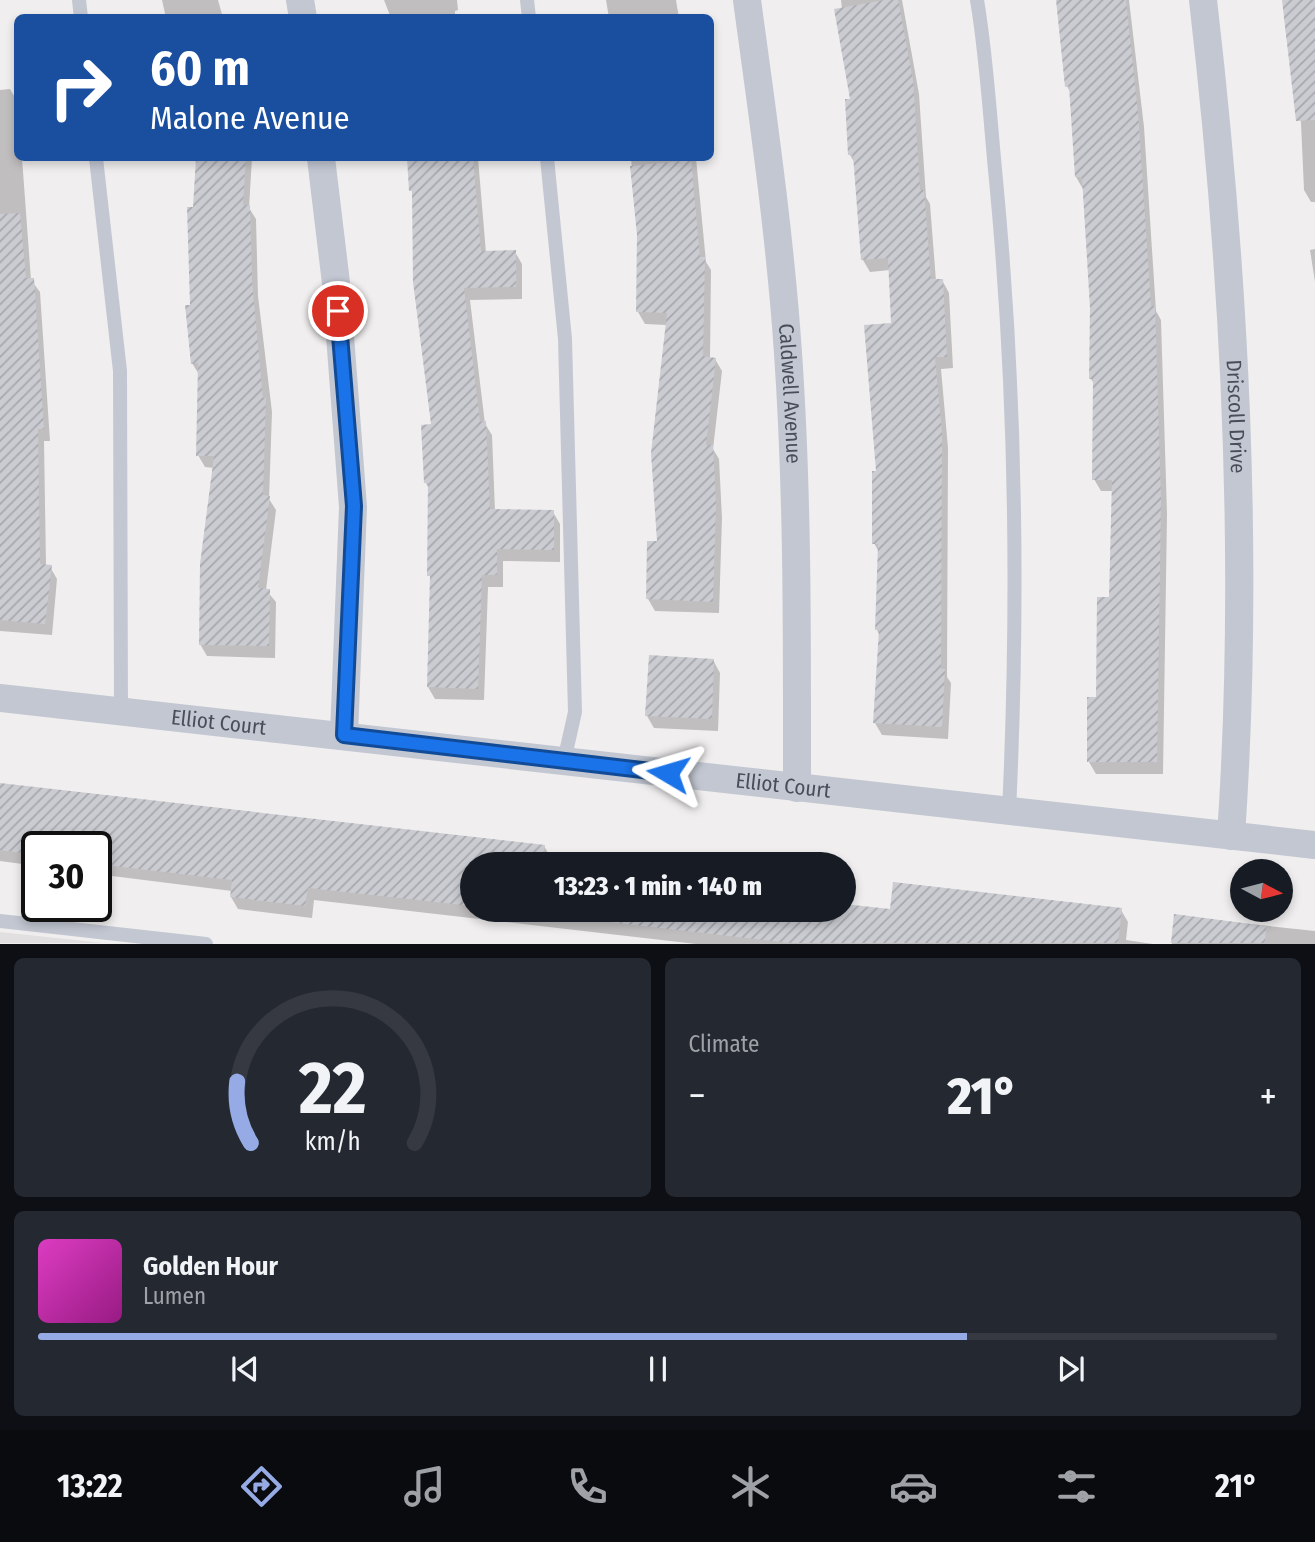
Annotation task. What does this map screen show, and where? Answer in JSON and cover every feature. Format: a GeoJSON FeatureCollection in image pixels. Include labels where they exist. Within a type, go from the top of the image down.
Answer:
{"type":"FeatureCollection","features":[{"type":"Feature","properties":{"kind":"street","name":"Caldwell Avenue"},"geometry":{"type":"LineString","coordinates":[[747,0],[775,200],[788,354],[797,559],[797,788]]}},
{"type":"Feature","properties":{"kind":"street","name":"Driscoll Drive"},"geometry":{"type":"LineString","coordinates":[[1203,0],[1219,141],[1241,506],[1238,731],[1231,836]]}},
{"type":"Feature","properties":{"kind":"street"},"geometry":{"type":"LineString","coordinates":[[321,161],[336,284],[354,506],[344,735]]}},
{"type":"Feature","properties":{"kind":"street","name":"Elliot Court"},"geometry":{"type":"LineString","coordinates":[[0,698],[1315,845]]}},
{"type":"Feature","properties":{"kind":"lane"},"geometry":{"type":"LineString","coordinates":[[977,0],[1003,261],[1014,441],[1017,655],[1009,811]]}},
{"type":"Feature","properties":{"kind":"lane"},"geometry":{"type":"LineString","coordinates":[[96,161],[120,371],[121,712]]}},
{"type":"Feature","properties":{"kind":"lane"},"geometry":{"type":"LineString","coordinates":[[547,161],[565,339],[575,712],[564,761]]}},
{"type":"Feature","properties":{"kind":"lane"},"geometry":{"type":"LineString","coordinates":[[0,921],[206,943]]}},
{"type":"Feature","properties":{"kind":"shaded area"},"geometry":{"type":"Polygon","coordinates":[[[0,932],[103,943],[0,943],[0,932]]]}},
{"type":"Feature","properties":{"kind":"building"},"geometry":{"type":"Polygon","coordinates":[[[898,0],[913,80],[920,190],[924,190],[931,279],[943,279],[947,357],[935,357],[942,434],[941,669],[945,669],[942,727],[873,723],[879,630],[875,630],[878,544],[872,544],[872,471],[876,471],[864,325],[891,323],[888,258],[861,260],[853,155],[848,155],[845,99],[850,99],[834,9],[898,0]]]}},
{"type":"Feature","properties":{"kind":"building"},"geometry":{"type":"Polygon","coordinates":[[[1056,0],[1126,0],[1138,113],[1151,306],[1155,306],[1161,500],[1157,762],[1087,762],[1087,697],[1096,697],[1097,597],[1109,597],[1112,480],[1092,480],[1093,379],[1089,379],[1090,308],[1082,177],[1075,177],[1069,86],[1065,87],[1056,0]]]}},
{"type":"Feature","properties":{"kind":"building"},"geometry":{"type":"Polygon","coordinates":[[[1282,0],[1315,0],[1315,120],[1296,121],[1282,0]]]}},
{"type":"Feature","properties":{"kind":"building"},"geometry":{"type":"Polygon","coordinates":[[[196,161],[246,161],[243,205],[250,205],[252,282],[263,398],[266,398],[263,495],[270,496],[258,588],[270,589],[269,646],[199,645],[200,564],[214,456],[196,456],[198,363],[191,364],[185,305],[190,305],[187,207],[193,207],[196,161]]]}},
{"type":"Feature","properties":{"kind":"building"},"geometry":{"type":"Polygon","coordinates":[[[407,161],[473,161],[481,251],[516,250],[516,287],[464,288],[480,422],[486,421],[490,509],[554,510],[554,550],[497,549],[497,575],[482,575],[478,689],[427,687],[430,576],[427,576],[428,483],[424,483],[421,425],[431,424],[413,282],[412,191],[409,191],[407,161]]]}},
{"type":"Feature","properties":{"kind":"building"},"geometry":{"type":"Polygon","coordinates":[[[691,161],[700,257],[705,257],[703,356],[716,358],[706,445],[713,445],[716,504],[713,602],[646,599],[647,541],[657,541],[651,453],[667,313],[636,312],[637,235],[630,166],[691,161]]]}},
{"type":"Feature","properties":{"kind":"building"},"geometry":{"type":"Polygon","coordinates":[[[20,213],[26,278],[34,278],[44,429],[38,429],[40,564],[52,565],[45,624],[0,620],[0,214],[20,213]]]}},
{"type":"Feature","properties":{"kind":"building"},"geometry":{"type":"Polygon","coordinates":[[[649,655],[714,659],[712,719],[645,716],[649,655]]]}},
{"type":"Feature","properties":{"kind":"building"},"geometry":{"type":"Polygon","coordinates":[[[0,783],[545,845],[544,852],[460,852],[460,905],[308,888],[305,906],[230,897],[232,880],[112,866],[112,831],[21,831],[21,853],[0,850],[0,783]]]}},
{"type":"Feature","properties":{"kind":"building"},"geometry":{"type":"Polygon","coordinates":[[[893,882],[1122,908],[1118,943],[789,943],[608,922],[856,922],[856,905],[890,909],[893,882]]]}},
{"type":"Feature","properties":{"kind":"building"},"geometry":{"type":"Polygon","coordinates":[[[1174,914],[1266,926],[1265,943],[1171,943],[1174,914]]]}},
{"type":"Feature","properties":{"kind":"route"},"geometry":{"type":"LineString","coordinates":[[338,311],[354,506],[344,735],[668,773]]}}]}
